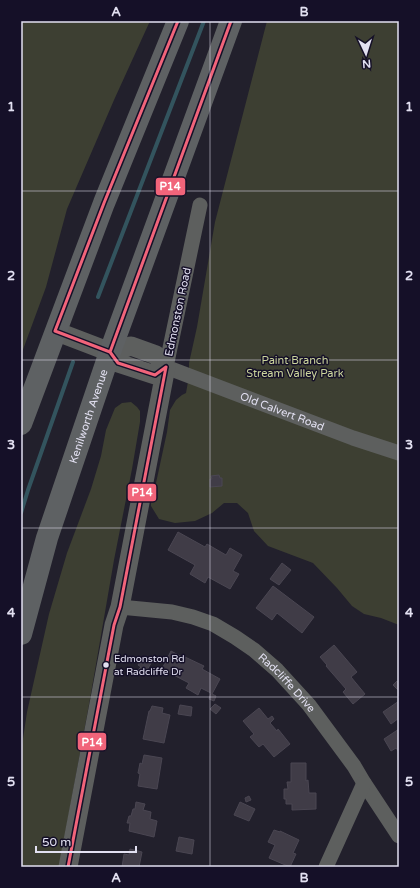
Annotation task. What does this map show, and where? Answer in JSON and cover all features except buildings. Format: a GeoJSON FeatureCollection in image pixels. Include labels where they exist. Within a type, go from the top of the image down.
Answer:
{"type":"FeatureCollection","features":[{"type":"Feature","properties":{"kind":"main road"},"geometry":{"type":"LineString","coordinates":[[21,424],[104,203],[178,21]]}},
{"type":"Feature","properties":{"kind":"main road","name":"Kenilworth Avenue"},"geometry":{"type":"LineString","coordinates":[[21,634],[47,538],[110,352],[231,21]]}},
{"type":"Feature","properties":{"kind":"street","name":"Edmonston Road"},"geometry":{"type":"LineString","coordinates":[[68,867],[114,625],[120,607],[166,367],[200,205]]}},
{"type":"Feature","properties":{"kind":"street"},"geometry":{"type":"LineString","coordinates":[[55,331],[110,352]]}},
{"type":"Feature","properties":{"kind":"street","name":"Old Calvert Road"},"geometry":{"type":"LineString","coordinates":[[110,352],[131,346],[156,355],[166,367],[353,438],[399,453]]}},
{"type":"Feature","properties":{"kind":"street","name":"Radcliffe Drive"},"geometry":{"type":"LineString","coordinates":[[120,607],[172,612],[193,617],[212,624],[254,650],[277,670],[309,705],[354,766],[364,784],[399,836]]}},
{"type":"Feature","properties":{"kind":"street"},"geometry":{"type":"LineString","coordinates":[[326,867],[364,784]]}},
{"type":"Feature","properties":{"kind":"green space"},"geometry":{"type":"Polygon","coordinates":[[[21,21],[150,21],[67,209],[46,287],[21,355],[21,21]]]}},
{"type":"Feature","properties":{"kind":"green space","name":"Paint Branch Stream Valley Park"},"geometry":{"type":"Polygon","coordinates":[[[267,21],[399,21],[399,625],[381,618],[364,614],[352,606],[313,563],[268,546],[254,531],[248,513],[237,503],[224,503],[212,513],[195,521],[175,523],[159,519],[151,506],[151,495],[156,483],[170,410],[176,400],[186,393],[189,376],[189,363],[197,327],[215,222],[267,21]]]}},
{"type":"Feature","properties":{"kind":"green space"},"geometry":{"type":"Polygon","coordinates":[[[131,402],[140,411],[140,422],[59,867],[21,867],[21,752],[27,712],[49,614],[67,553],[91,489],[101,456],[106,430],[115,408],[122,403],[131,402]]]}},
{"type":"Feature","properties":{"kind":"waterway"},"geometry":{"type":"LineString","coordinates":[[98,297],[204,21]]}},
{"type":"Feature","properties":{"kind":"waterway"},"geometry":{"type":"LineString","coordinates":[[21,513],[73,362]]}},
{"type":"Feature","properties":{"kind":"transit line","name":"P14"},"geometry":{"type":"LineString","coordinates":[[166,367],[155,375],[118,363],[110,352],[55,331],[104,203],[178,21]]}},
{"type":"Feature","properties":{"kind":"transit line","name":"P14"},"geometry":{"type":"LineString","coordinates":[[110,352],[231,21]]}},
{"type":"Feature","properties":{"kind":"transit line","name":"P14"},"geometry":{"type":"LineString","coordinates":[[68,867],[114,625],[120,607],[166,367]]}},
{"type":"Feature","properties":{"kind":"place","name":"Edmonston Rd at Radcliffe Dr"},"geometry":{"type":"Point","coordinates":[106,665]}}]}
